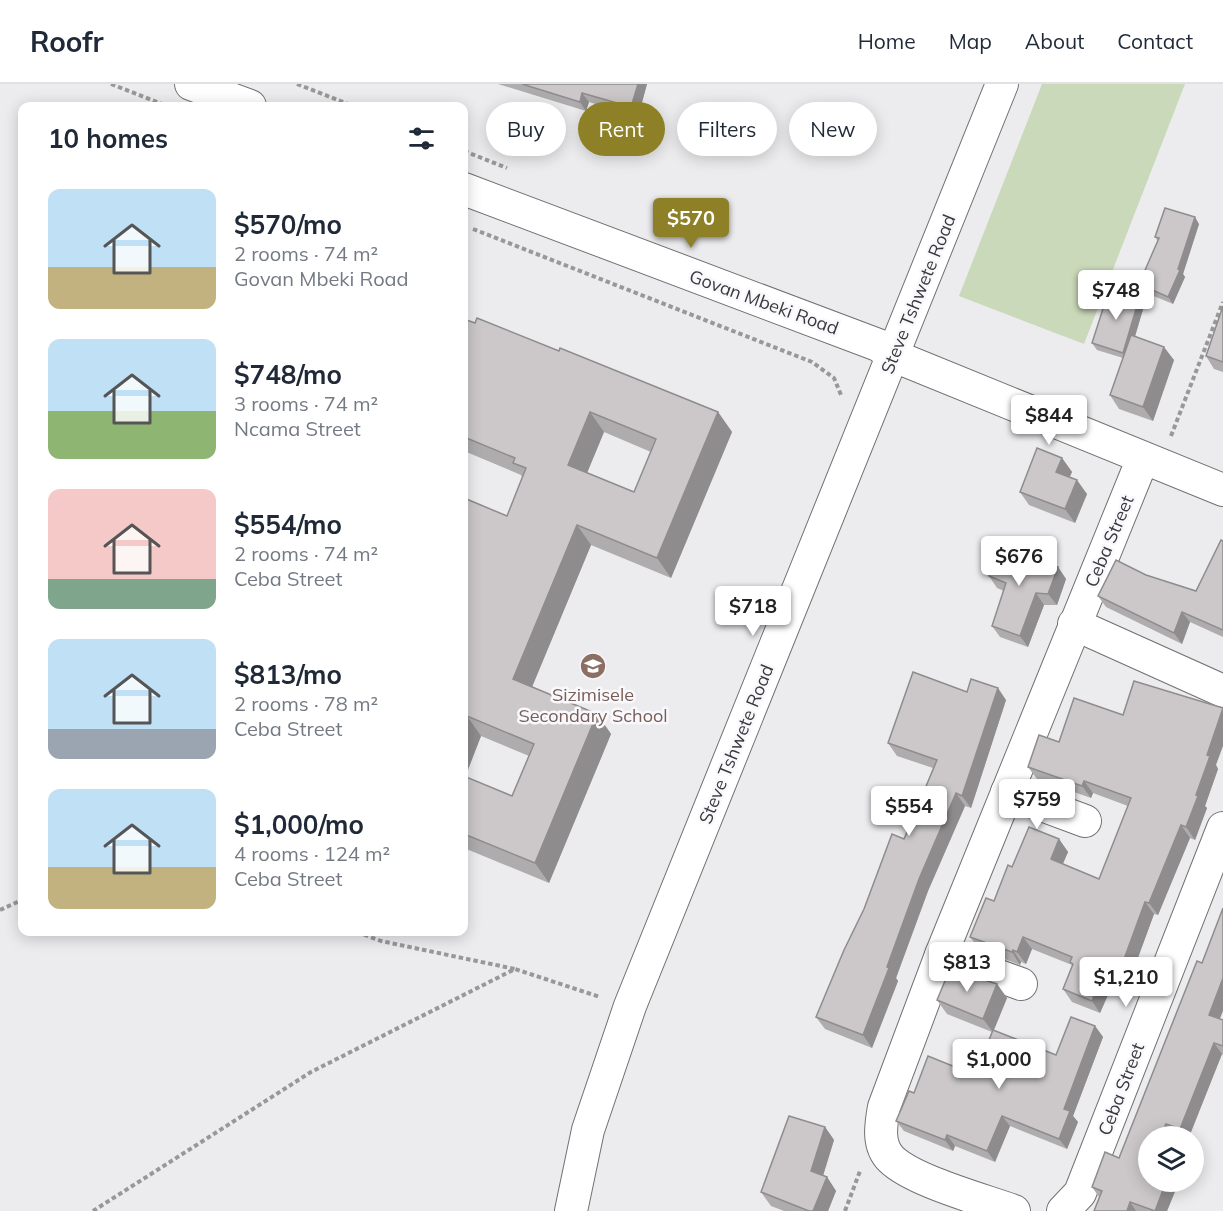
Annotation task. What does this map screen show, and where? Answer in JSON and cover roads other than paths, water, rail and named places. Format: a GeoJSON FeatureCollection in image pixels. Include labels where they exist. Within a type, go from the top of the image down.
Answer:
{"type":"FeatureCollection","features":[{"type":"Feature","properties":{"kind":"street"},"geometry":{"type":"LineString","coordinates":[[191,84],[239,102]]}},
{"type":"Feature","properties":{"kind":"street","name":"Steve Tshwete Road"},"geometry":{"type":"LineString","coordinates":[[571,1211],[588,1130],[630,1006],[1002,84]]}},
{"type":"Feature","properties":{"kind":"street","name":"Govan Mbeki Road"},"geometry":{"type":"LineString","coordinates":[[468,191],[878,345],[894,356],[1223,490]]}},
{"type":"Feature","properties":{"kind":"street","name":"Ceba Street"},"geometry":{"type":"LineString","coordinates":[[1014,1211],[908,1171],[890,1158],[880,1137],[884,1107],[941,955],[1074,624],[1151,462]]}},
{"type":"Feature","properties":{"kind":"street"},"geometry":{"type":"LineString","coordinates":[[1074,624],[1223,691]]}},
{"type":"Feature","properties":{"kind":"street"},"geometry":{"type":"LineString","coordinates":[[1007,792],[1085,821]]}},
{"type":"Feature","properties":{"kind":"street","name":"Ceba Street"},"geometry":{"type":"LineString","coordinates":[[1063,1211],[1080,1193],[1223,828]]}},
{"type":"Feature","properties":{"kind":"street"},"geometry":{"type":"LineString","coordinates":[[941,955],[1021,984]]}},
{"type":"Feature","properties":{"kind":"place","name":"Sizimisele Secondary School"},"geometry":{"type":"Point","coordinates":[593,666]}}]}
